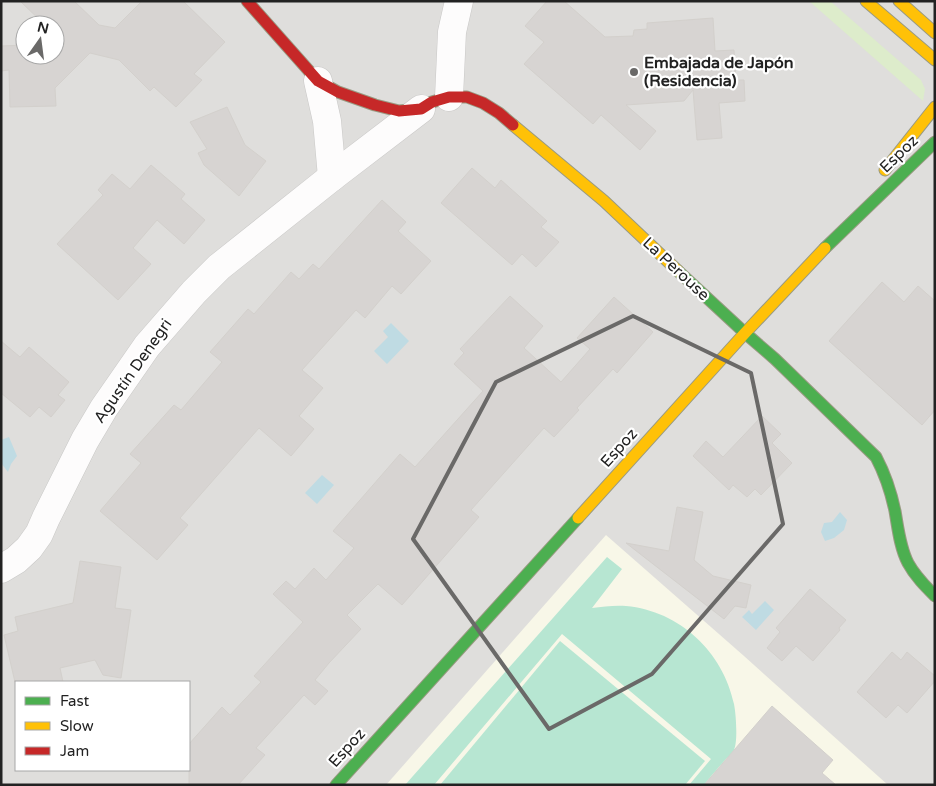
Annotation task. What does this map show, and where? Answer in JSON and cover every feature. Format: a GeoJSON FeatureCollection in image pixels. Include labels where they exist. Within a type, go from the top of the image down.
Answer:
{"type":"FeatureCollection","features":[{"type":"Feature","properties":{"kind":"street","name":"La Perouse"},"geometry":{"type":"LineString","coordinates":[[247,1],[318,81],[338,92],[399,111],[421,110],[432,102],[449,97],[467,97],[483,103],[499,113],[604,201],[775,359],[876,457],[884,472],[892,498],[901,541],[908,562],[920,581],[935,596]]}},
{"type":"Feature","properties":{"kind":"street"},"geometry":{"type":"LineString","coordinates":[[449,97],[452,32],[458,1]]}},
{"type":"Feature","properties":{"kind":"street"},"geometry":{"type":"LineString","coordinates":[[866,1],[935,60]]}},
{"type":"Feature","properties":{"kind":"street"},"geometry":{"type":"LineString","coordinates":[[899,1],[935,33]]}},
{"type":"Feature","properties":{"kind":"street","name":"La Perouse"},"geometry":{"type":"LineString","coordinates":[[318,81],[327,121],[332,177]]}},
{"type":"Feature","properties":{"kind":"street"},"geometry":{"type":"LineString","coordinates":[[833,239],[935,107]]}},
{"type":"Feature","properties":{"kind":"street","name":"Agustín Denegri"},"geometry":{"type":"LineString","coordinates":[[1,569],[16,560],[40,534],[85,440],[104,408],[169,318],[219,267],[332,177],[421,110]]}},
{"type":"Feature","properties":{"kind":"street","name":"Espoz"},"geometry":{"type":"LineString","coordinates":[[336,785],[745,332],[833,239],[935,142]]}},
{"type":"Feature","properties":{"kind":"highlighted area"},"geometry":{"type":"Polygon","coordinates":[[[633,316],[751,373],[783,524],[652,674],[549,729],[413,539],[496,382],[633,316]]]}},
{"type":"Feature","properties":{"kind":"shaded area"},"geometry":{"type":"Polygon","coordinates":[[[1,1],[935,1],[935,785],[1,785],[1,1]]]}},
{"type":"Feature","properties":{"kind":"shaded area"},"geometry":{"type":"Polygon","coordinates":[[[606,535],[744,656],[888,785],[386,785],[606,535]]]}},
{"type":"Feature","properties":{"kind":"green space"},"geometry":{"type":"Polygon","coordinates":[[[809,1],[830,1],[921,80],[925,89],[923,101],[809,1]]]}},
{"type":"Feature","properties":{"kind":"green space"},"geometry":{"type":"Polygon","coordinates":[[[607,557],[622,569],[592,608],[626,606],[664,616],[681,625],[709,651],[720,667],[728,685],[734,704],[735,746],[734,750],[704,785],[689,785],[711,759],[562,634],[434,785],[405,785],[607,557]]]}},
{"type":"Feature","properties":{"kind":"green space"},"geometry":{"type":"Polygon","coordinates":[[[560,641],[705,761],[685,785],[440,785],[560,641]]]}},
{"type":"Feature","properties":{"kind":"water"},"geometry":{"type":"Polygon","coordinates":[[[391,323],[409,341],[387,364],[374,351],[388,337],[383,331],[391,323]]]}},
{"type":"Feature","properties":{"kind":"water"},"geometry":{"type":"Polygon","coordinates":[[[9,437],[17,456],[8,472],[1,463],[1,440],[9,437]]]}},
{"type":"Feature","properties":{"kind":"water"},"geometry":{"type":"Polygon","coordinates":[[[322,475],[334,485],[317,504],[305,493],[322,475]]]}},
{"type":"Feature","properties":{"kind":"water"},"geometry":{"type":"Polygon","coordinates":[[[840,512],[847,520],[844,530],[834,538],[825,541],[821,532],[824,523],[832,522],[840,512]]]}},
{"type":"Feature","properties":{"kind":"water"},"geometry":{"type":"Polygon","coordinates":[[[765,601],[774,610],[756,630],[742,617],[749,610],[752,614],[765,601]]]}},
{"type":"Feature","properties":{"kind":"building"},"geometry":{"type":"Polygon","coordinates":[[[20,1],[74,1],[99,25],[115,28],[142,1],[183,1],[225,42],[194,74],[202,80],[176,107],[154,87],[150,91],[119,60],[90,53],[55,88],[56,106],[10,107],[9,70],[1,71],[1,46],[15,45],[15,65],[65,65],[65,15],[35,15],[20,1]]]}},
{"type":"Feature","properties":{"kind":"building","name":"Embajada de Japón (Residencia)"},"geometry":{"type":"Polygon","coordinates":[[[547,1],[564,1],[605,37],[633,36],[634,30],[647,29],[647,23],[713,18],[715,51],[734,50],[736,80],[744,80],[745,101],[719,103],[722,138],[697,140],[693,90],[684,101],[626,105],[656,131],[640,150],[601,115],[593,124],[524,64],[544,42],[525,26],[547,1]]]}},
{"type":"Feature","properties":{"kind":"building"},"geometry":{"type":"Polygon","coordinates":[[[227,107],[245,145],[266,161],[239,196],[204,165],[198,153],[207,149],[190,122],[227,107]]]}},
{"type":"Feature","properties":{"kind":"building"},"geometry":{"type":"Polygon","coordinates":[[[151,165],[185,194],[181,199],[205,220],[184,244],[157,220],[133,248],[151,264],[118,300],[57,244],[103,195],[98,190],[112,174],[130,189],[151,165]]]}},
{"type":"Feature","properties":{"kind":"building"},"geometry":{"type":"Polygon","coordinates":[[[472,168],[495,188],[501,180],[547,221],[541,227],[559,242],[536,267],[522,254],[512,265],[441,203],[472,168]]]}},
{"type":"Feature","properties":{"kind":"building"},"geometry":{"type":"Polygon","coordinates":[[[382,200],[406,222],[398,231],[431,261],[401,294],[392,286],[365,318],[356,310],[302,370],[323,388],[299,416],[314,429],[291,456],[259,428],[180,518],[188,525],[157,560],[100,511],[141,463],[130,454],[174,405],[181,410],[222,362],[210,352],[248,309],[254,314],[291,272],[299,279],[313,264],[319,269],[382,200]]]}},
{"type":"Feature","properties":{"kind":"building"},"geometry":{"type":"Polygon","coordinates":[[[882,282],[904,302],[918,286],[935,301],[935,410],[922,425],[829,341],[882,282]]]}},
{"type":"Feature","properties":{"kind":"building"},"geometry":{"type":"Polygon","coordinates":[[[510,296],[543,326],[524,348],[561,382],[590,349],[577,338],[614,297],[653,332],[617,373],[613,369],[577,408],[579,410],[554,437],[544,428],[471,510],[479,517],[402,605],[378,584],[347,615],[361,629],[315,680],[328,691],[315,705],[304,695],[256,748],[265,755],[238,785],[189,785],[190,743],[222,707],[230,715],[261,682],[254,676],[303,622],[273,594],[286,581],[295,589],[314,568],[326,580],[354,548],[333,531],[400,454],[415,467],[483,391],[454,364],[464,353],[460,349],[510,296]]]}},
{"type":"Feature","properties":{"kind":"building"},"geometry":{"type":"Polygon","coordinates":[[[1,341],[20,357],[29,347],[69,382],[58,395],[65,400],[51,417],[39,407],[30,417],[1,393],[1,341]]]}},
{"type":"Feature","properties":{"kind":"building"},"geometry":{"type":"Polygon","coordinates":[[[762,416],[781,434],[772,443],[792,463],[761,495],[755,489],[747,497],[733,485],[729,490],[693,456],[706,441],[723,457],[762,416]]]}},
{"type":"Feature","properties":{"kind":"building"},"geometry":{"type":"Polygon","coordinates":[[[677,507],[703,512],[694,560],[713,576],[751,585],[746,608],[735,606],[724,619],[626,543],[669,551],[677,507]]]}},
{"type":"Feature","properties":{"kind":"building"},"geometry":{"type":"Polygon","coordinates":[[[80,561],[121,567],[115,608],[131,610],[121,678],[103,675],[95,660],[60,668],[63,681],[15,682],[4,635],[18,631],[15,617],[73,603],[80,561]]]}},
{"type":"Feature","properties":{"kind":"building"},"geometry":{"type":"Polygon","coordinates":[[[810,589],[846,620],[839,628],[840,630],[813,661],[796,646],[782,661],[767,648],[780,632],[776,628],[810,589]]]}},
{"type":"Feature","properties":{"kind":"building"},"geometry":{"type":"Polygon","coordinates":[[[892,652],[901,660],[907,652],[935,676],[935,681],[907,713],[898,705],[886,718],[857,692],[892,652]]]}},
{"type":"Feature","properties":{"kind":"building"},"geometry":{"type":"Polygon","coordinates":[[[772,706],[833,760],[822,773],[836,785],[704,785],[772,706]]]}},
{"type":"Feature","properties":{"kind":"traffic: fast"},"geometry":{"type":"LineString","coordinates":[[825,248],[935,142]]}},
{"type":"Feature","properties":{"kind":"traffic: fast"},"geometry":{"type":"LineString","coordinates":[[678,271],[775,359],[876,457],[890,490],[905,557],[917,577],[935,596]]}},
{"type":"Feature","properties":{"kind":"traffic: fast"},"geometry":{"type":"LineString","coordinates":[[336,785],[578,518]]}},
{"type":"Feature","properties":{"kind":"traffic: slow"},"geometry":{"type":"LineString","coordinates":[[866,1],[935,60]]}},
{"type":"Feature","properties":{"kind":"traffic: slow"},"geometry":{"type":"LineString","coordinates":[[899,1],[935,33]]}},
{"type":"Feature","properties":{"kind":"traffic: slow"},"geometry":{"type":"LineString","coordinates":[[885,170],[935,107]]}},
{"type":"Feature","properties":{"kind":"traffic: slow"},"geometry":{"type":"LineString","coordinates":[[513,125],[604,201],[678,271]]}},
{"type":"Feature","properties":{"kind":"traffic: slow"},"geometry":{"type":"LineString","coordinates":[[578,518],[745,333],[825,248]]}},
{"type":"Feature","properties":{"kind":"traffic: jam"},"geometry":{"type":"LineString","coordinates":[[247,1],[318,81],[338,92],[399,111],[421,109],[432,102],[449,97],[467,97],[483,103],[513,125]]}},
{"type":"Feature","properties":{"kind":"place","name":"Embajada de Japón (Residencia)"},"geometry":{"type":"Point","coordinates":[634,72]}}]}
